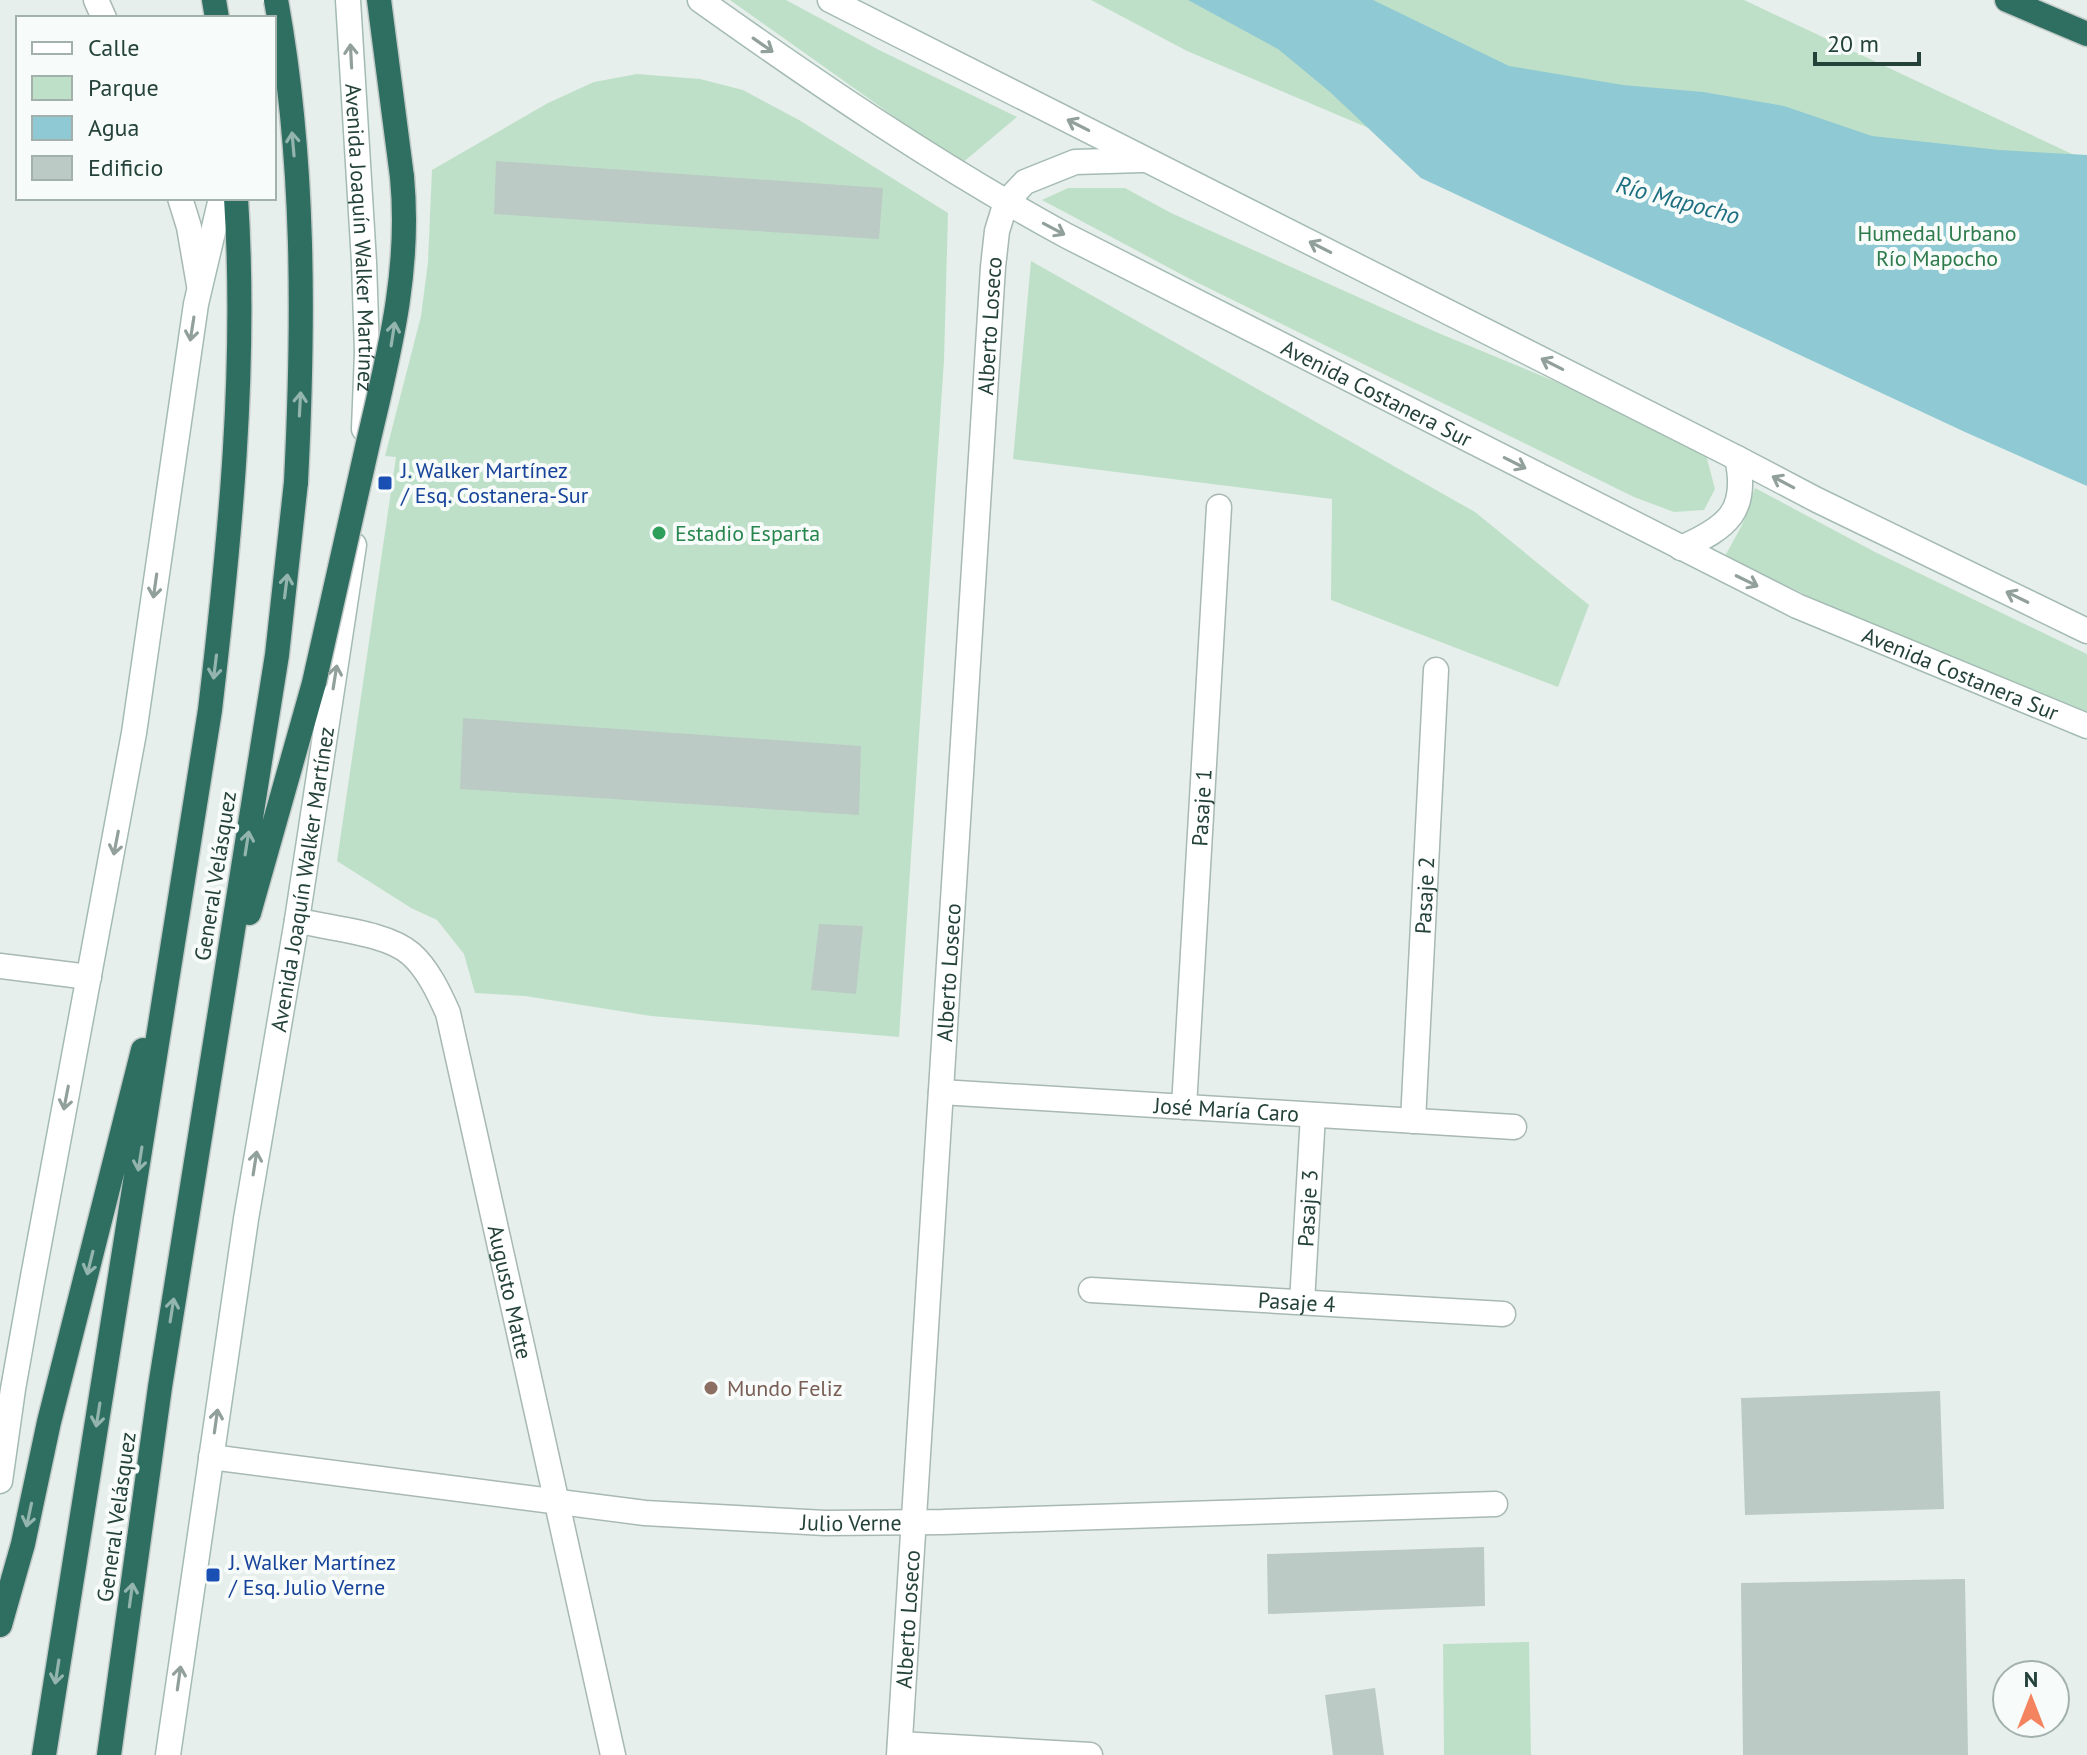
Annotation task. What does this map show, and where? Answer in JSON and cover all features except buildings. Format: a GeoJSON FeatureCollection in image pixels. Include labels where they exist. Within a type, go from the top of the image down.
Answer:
{"type":"FeatureCollection","features":[{"type":"Feature","properties":{"kind":"highway","name":"General Velásquez"},"geometry":{"type":"LineString","coordinates":[[109,1755],[160,1387],[277,655],[296,482],[301,391],[299,247],[288,82],[277,0]]}},
{"type":"Feature","properties":{"kind":"highway"},"geometry":{"type":"LineString","coordinates":[[216,1031],[314,683],[392,346],[405,207],[379,0]]}},
{"type":"Feature","properties":{"kind":"highway"},"geometry":{"type":"LineString","coordinates":[[2007,0],[2087,34]]}},
{"type":"Feature","properties":{"kind":"highway","name":"General Velásquez"},"geometry":{"type":"LineString","coordinates":[[44,1755],[183,888],[224,597],[239,338],[236,200]]}},
{"type":"Feature","properties":{"kind":"highway"},"geometry":{"type":"LineString","coordinates":[[0,1625],[23,1544],[49,1422],[183,888]]}},
{"type":"Feature","properties":{"kind":"street","name":"Avenida Joaquín Walker Martínez"},"geometry":{"type":"LineString","coordinates":[[168,1755],[246,1219],[350,579],[366,408],[367,352],[348,0]]}},
{"type":"Feature","properties":{"kind":"street","name":"Avenida Costanera Sur"},"geometry":{"type":"LineString","coordinates":[[700,0],[771,51],[1006,202],[1797,606],[2087,726]]}},
{"type":"Feature","properties":{"kind":"street"},"geometry":{"type":"LineString","coordinates":[[830,0],[1817,500],[2087,631]]}},
{"type":"Feature","properties":{"kind":"street"},"geometry":{"type":"LineString","coordinates":[[1006,202],[1025,182],[1075,162],[1148,160]]}},
{"type":"Feature","properties":{"kind":"street"},"geometry":{"type":"LineString","coordinates":[[181,200],[200,287]]}},
{"type":"Feature","properties":{"kind":"street"},"geometry":{"type":"LineString","coordinates":[[0,1481],[15,1374],[134,733],[200,287],[221,200]]}},
{"type":"Feature","properties":{"kind":"street","name":"Alberto Loseco"},"geometry":{"type":"LineString","coordinates":[[1006,202],[997,231],[993,267],[899,1749],[1090,1755]]}},
{"type":"Feature","properties":{"kind":"street"},"geometry":{"type":"LineString","coordinates":[[1681,548],[1708,536],[1732,516],[1741,491],[1737,458]]}},
{"type":"Feature","properties":{"kind":"street","name":"Pasaje 1"},"geometry":{"type":"LineString","coordinates":[[1184,1107],[1219,507]]}},
{"type":"Feature","properties":{"kind":"street","name":"Pasaje 2"},"geometry":{"type":"LineString","coordinates":[[1413,1121],[1436,670]]}},
{"type":"Feature","properties":{"kind":"street","name":"Augusto Matte"},"geometry":{"type":"LineString","coordinates":[[297,920],[382,940],[410,953],[432,982],[448,1013],[613,1755]]}},
{"type":"Feature","properties":{"kind":"street"},"geometry":{"type":"LineString","coordinates":[[0,966],[89,977]]}},
{"type":"Feature","properties":{"kind":"street","name":"José María Caro"},"geometry":{"type":"LineString","coordinates":[[941,1092],[1514,1127]]}},
{"type":"Feature","properties":{"kind":"street","name":"Pasaje 3"},"geometry":{"type":"LineString","coordinates":[[1302,1302],[1313,1115]]}},
{"type":"Feature","properties":{"kind":"street","name":"Pasaje 4"},"geometry":{"type":"LineString","coordinates":[[1091,1290],[1503,1314]]}},
{"type":"Feature","properties":{"kind":"street","name":"Julio Verne"},"geometry":{"type":"LineString","coordinates":[[211,1457],[645,1513],[825,1523],[913,1523],[1495,1504]]}},
{"type":"Feature","properties":{"kind":"green space"},"geometry":{"type":"Polygon","coordinates":[[[730,0],[786,0],[879,50],[1017,117],[961,164],[730,0]]]}},
{"type":"Feature","properties":{"kind":"green space"},"geometry":{"type":"Polygon","coordinates":[[[1091,0],[1744,0],[2087,161],[1510,188],[1187,51],[1091,0]]]}},
{"type":"Feature","properties":{"kind":"green space","name":"Estadio Esparta"},"geometry":{"type":"Polygon","coordinates":[[[637,74],[700,79],[743,90],[799,120],[948,213],[944,360],[899,1037],[651,1016],[525,996],[475,993],[464,954],[437,920],[411,908],[337,861],[396,457],[385,456],[421,316],[428,262],[432,170],[548,103],[594,82],[637,74]]]}},
{"type":"Feature","properties":{"kind":"green space"},"geometry":{"type":"Polygon","coordinates":[[[1068,188],[1125,188],[1171,213],[1436,332],[1607,403],[1706,455],[1715,489],[1704,510],[1674,512],[1634,497],[1190,279],[1042,200],[1068,188]]]}},
{"type":"Feature","properties":{"kind":"green space"},"geometry":{"type":"Polygon","coordinates":[[[1031,261],[1475,512],[1589,605],[1558,687],[1331,600],[1332,499],[1013,459],[1031,261]]]}},
{"type":"Feature","properties":{"kind":"green space"},"geometry":{"type":"Polygon","coordinates":[[[1755,488],[1875,552],[2087,654],[2087,715],[1904,639],[1725,556],[1742,525],[1755,488]]]}},
{"type":"Feature","properties":{"kind":"green space"},"geometry":{"type":"Polygon","coordinates":[[[1529,1642],[1531,1755],[1444,1755],[1443,1644],[1529,1642]]]}},
{"type":"Feature","properties":{"kind":"water","name":"Humedal Urbano Río Mapocho"},"geometry":{"type":"Polygon","coordinates":[[[1188,0],[1373,0],[1509,66],[1784,106],[1872,136],[1999,150],[2087,155],[2087,486],[1421,178],[1330,92],[1278,49],[1188,0]]]}},
{"type":"Feature","properties":{"kind":"place","name":"J. Walker Martínez / Esq. Costanera-Sur"},"geometry":{"type":"Point","coordinates":[385,483]}},
{"type":"Feature","properties":{"kind":"place","name":"Estadio Esparta"},"geometry":{"type":"Point","coordinates":[659,533]}},
{"type":"Feature","properties":{"kind":"place","name":"Mundo Feliz"},"geometry":{"type":"Point","coordinates":[711,1388]}},
{"type":"Feature","properties":{"kind":"place","name":"J. Walker Martínez / Esq. Julio Verne"},"geometry":{"type":"Point","coordinates":[213,1575]}},
{"type":"Feature","properties":{"kind":"water label","name":"Río Mapocho"},"geometry":{"type":"Point","coordinates":[1678,200]}}]}
